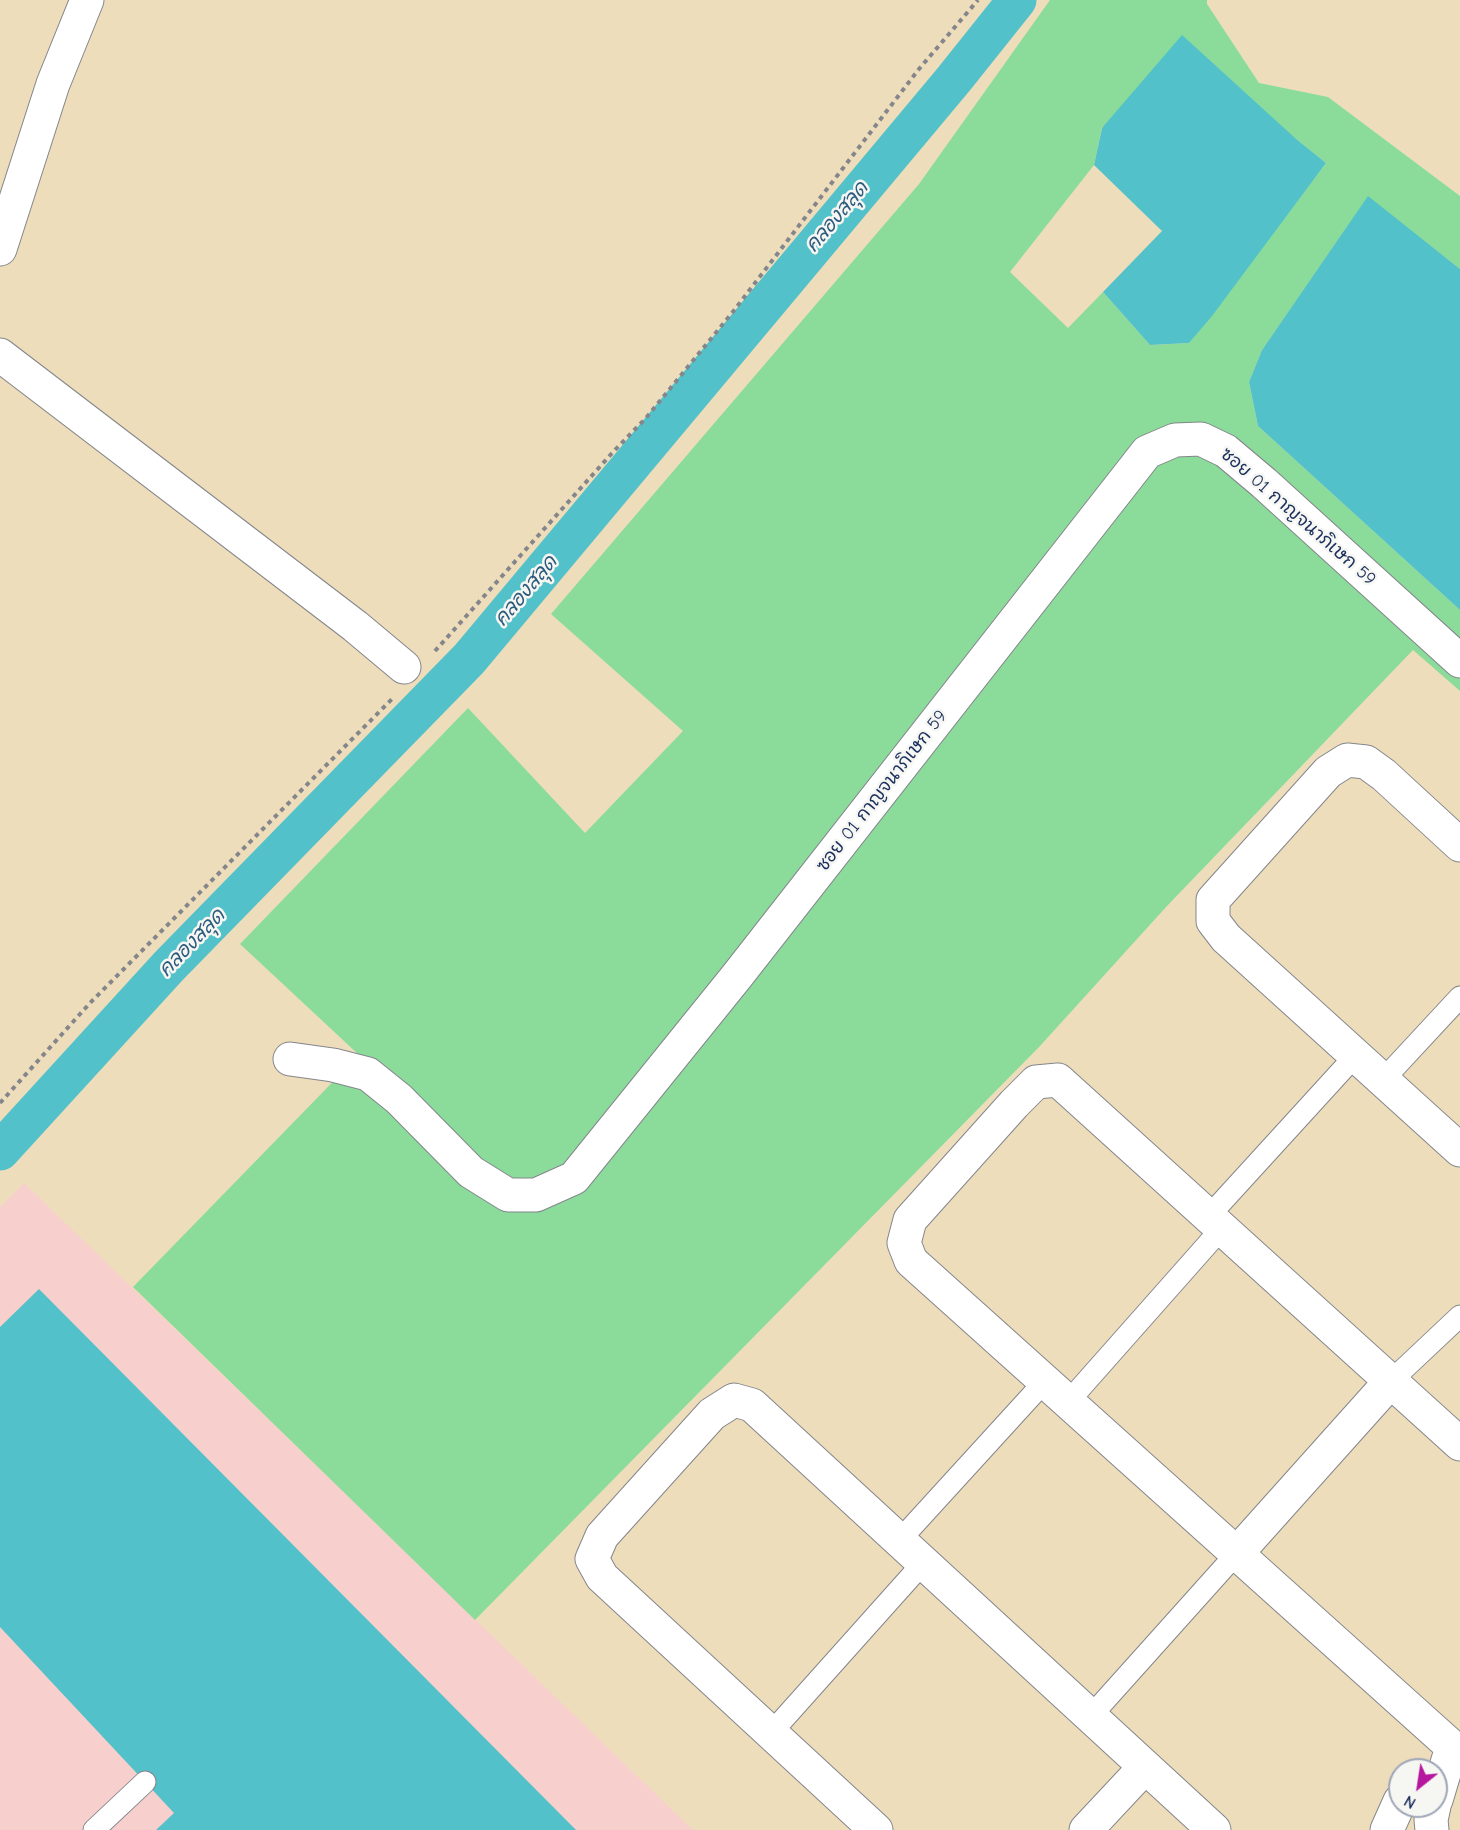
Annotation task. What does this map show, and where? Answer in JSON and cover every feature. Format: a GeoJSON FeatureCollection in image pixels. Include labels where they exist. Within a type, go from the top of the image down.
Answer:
{"type":"FeatureCollection","features":[{"type":"Feature","properties":{"kind":"street"},"geometry":{"type":"LineString","coordinates":[[0,249],[53,84],[87,0]]}},
{"type":"Feature","properties":{"kind":"street"},"geometry":{"type":"LineString","coordinates":[[0,354],[356,626],[400,681]]}},
{"type":"Feature","properties":{"kind":"street","name":"ซอย 01 กาญจนาภิเษก 59"},"geometry":{"type":"LineString","coordinates":[[290,1059],[333,1065],[368,1074],[399,1099],[471,1172],[508,1195],[536,1195],[574,1178],[737,976],[1147,452],[1175,440],[1201,439],[1226,451],[1460,661]]}},
{"type":"Feature","properties":{"kind":"street"},"geometry":{"type":"LineString","coordinates":[[1460,845],[1384,775],[1366,762],[1347,760],[1328,772],[1213,900],[1213,921],[1226,938],[1460,1150]]}},
{"type":"Feature","properties":{"kind":"street"},"geometry":{"type":"LineString","coordinates":[[1457,1747],[911,1261],[904,1243],[910,1220],[1036,1082],[1058,1080],[1460,1444]]}},
{"type":"Feature","properties":{"kind":"street"},"geometry":{"type":"LineString","coordinates":[[1237,1553],[1391,1381]]}},
{"type":"Feature","properties":{"kind":"street"},"geometry":{"type":"LineString","coordinates":[[876,1830],[602,1577],[592,1559],[602,1536],[712,1414],[734,1400],[752,1406],[1214,1830]]}},
{"type":"Feature","properties":{"kind":"street"},"geometry":{"type":"LineString","coordinates":[[1442,1758],[1457,1747]]}},
{"type":"Feature","properties":{"kind":"street"},"geometry":{"type":"LineString","coordinates":[[1448,1770],[1457,1747]]}},
{"type":"Feature","properties":{"kind":"street"},"geometry":{"type":"LineString","coordinates":[[1086,1830],[1145,1767]]}},
{"type":"Feature","properties":{"kind":"lane"},"geometry":{"type":"LineString","coordinates":[[1383,1080],[1460,997]]}},
{"type":"Feature","properties":{"kind":"lane"},"geometry":{"type":"LineString","coordinates":[[899,1541],[1057,1392],[1216,1222],[1355,1056]]}},
{"type":"Feature","properties":{"kind":"lane"},"geometry":{"type":"LineString","coordinates":[[1391,1381],[1460,1316]]}},
{"type":"Feature","properties":{"kind":"lane"},"geometry":{"type":"LineString","coordinates":[[1090,1717],[1237,1553]]}},
{"type":"Feature","properties":{"kind":"lane"},"geometry":{"type":"LineString","coordinates":[[771,1733],[923,1563]]}},
{"type":"Feature","properties":{"kind":"lane"},"geometry":{"type":"LineString","coordinates":[[94,1830],[145,1782]]}},
{"type":"Feature","properties":{"kind":"path"},"geometry":{"type":"LineString","coordinates":[[434,652],[646,418],[732,313],[919,69],[978,0]]}},
{"type":"Feature","properties":{"kind":"path"},"geometry":{"type":"LineString","coordinates":[[0,1103],[90,1003],[400,681]]}},
{"type":"Feature","properties":{"kind":"shaded area"},"geometry":{"type":"Polygon","coordinates":[[[24,1183],[693,1830],[0,1830],[0,1207],[24,1183]]]}},
{"type":"Feature","properties":{"kind":"green space"},"geometry":{"type":"Polygon","coordinates":[[[1050,0],[1207,0],[1207,4],[1259,83],[1328,97],[1460,196],[1460,269],[1368,197],[1262,350],[1249,382],[1258,426],[1460,610],[1460,691],[1413,650],[1167,906],[1040,1046],[475,1620],[133,1287],[359,1055],[240,944],[468,708],[585,833],[683,731],[551,614],[919,184],[1050,0]],[[1102,127],[1094,165],[1010,272],[1068,328],[1103,292],[1150,345],[1189,343],[1326,163],[1295,138],[1102,127]]]}},
{"type":"Feature","properties":{"kind":"water"},"geometry":{"type":"Polygon","coordinates":[[[1182,35],[1295,138],[1326,163],[1212,316],[1189,343],[1150,345],[1103,292],[1162,231],[1094,165],[1102,128],[1182,35]]]}},
{"type":"Feature","properties":{"kind":"water"},"geometry":{"type":"Polygon","coordinates":[[[1368,196],[1460,269],[1460,610],[1258,426],[1249,382],[1262,350],[1368,196]]]}},
{"type":"Feature","properties":{"kind":"water"},"geometry":{"type":"Polygon","coordinates":[[[39,1289],[576,1830],[156,1830],[174,1813],[0,1627],[0,1327],[39,1289]]]}},
{"type":"Feature","properties":{"kind":"waterway","name":"คลองสลุด"},"geometry":{"type":"LineString","coordinates":[[0,1151],[169,966],[469,659],[954,79],[1017,0]]}}]}
